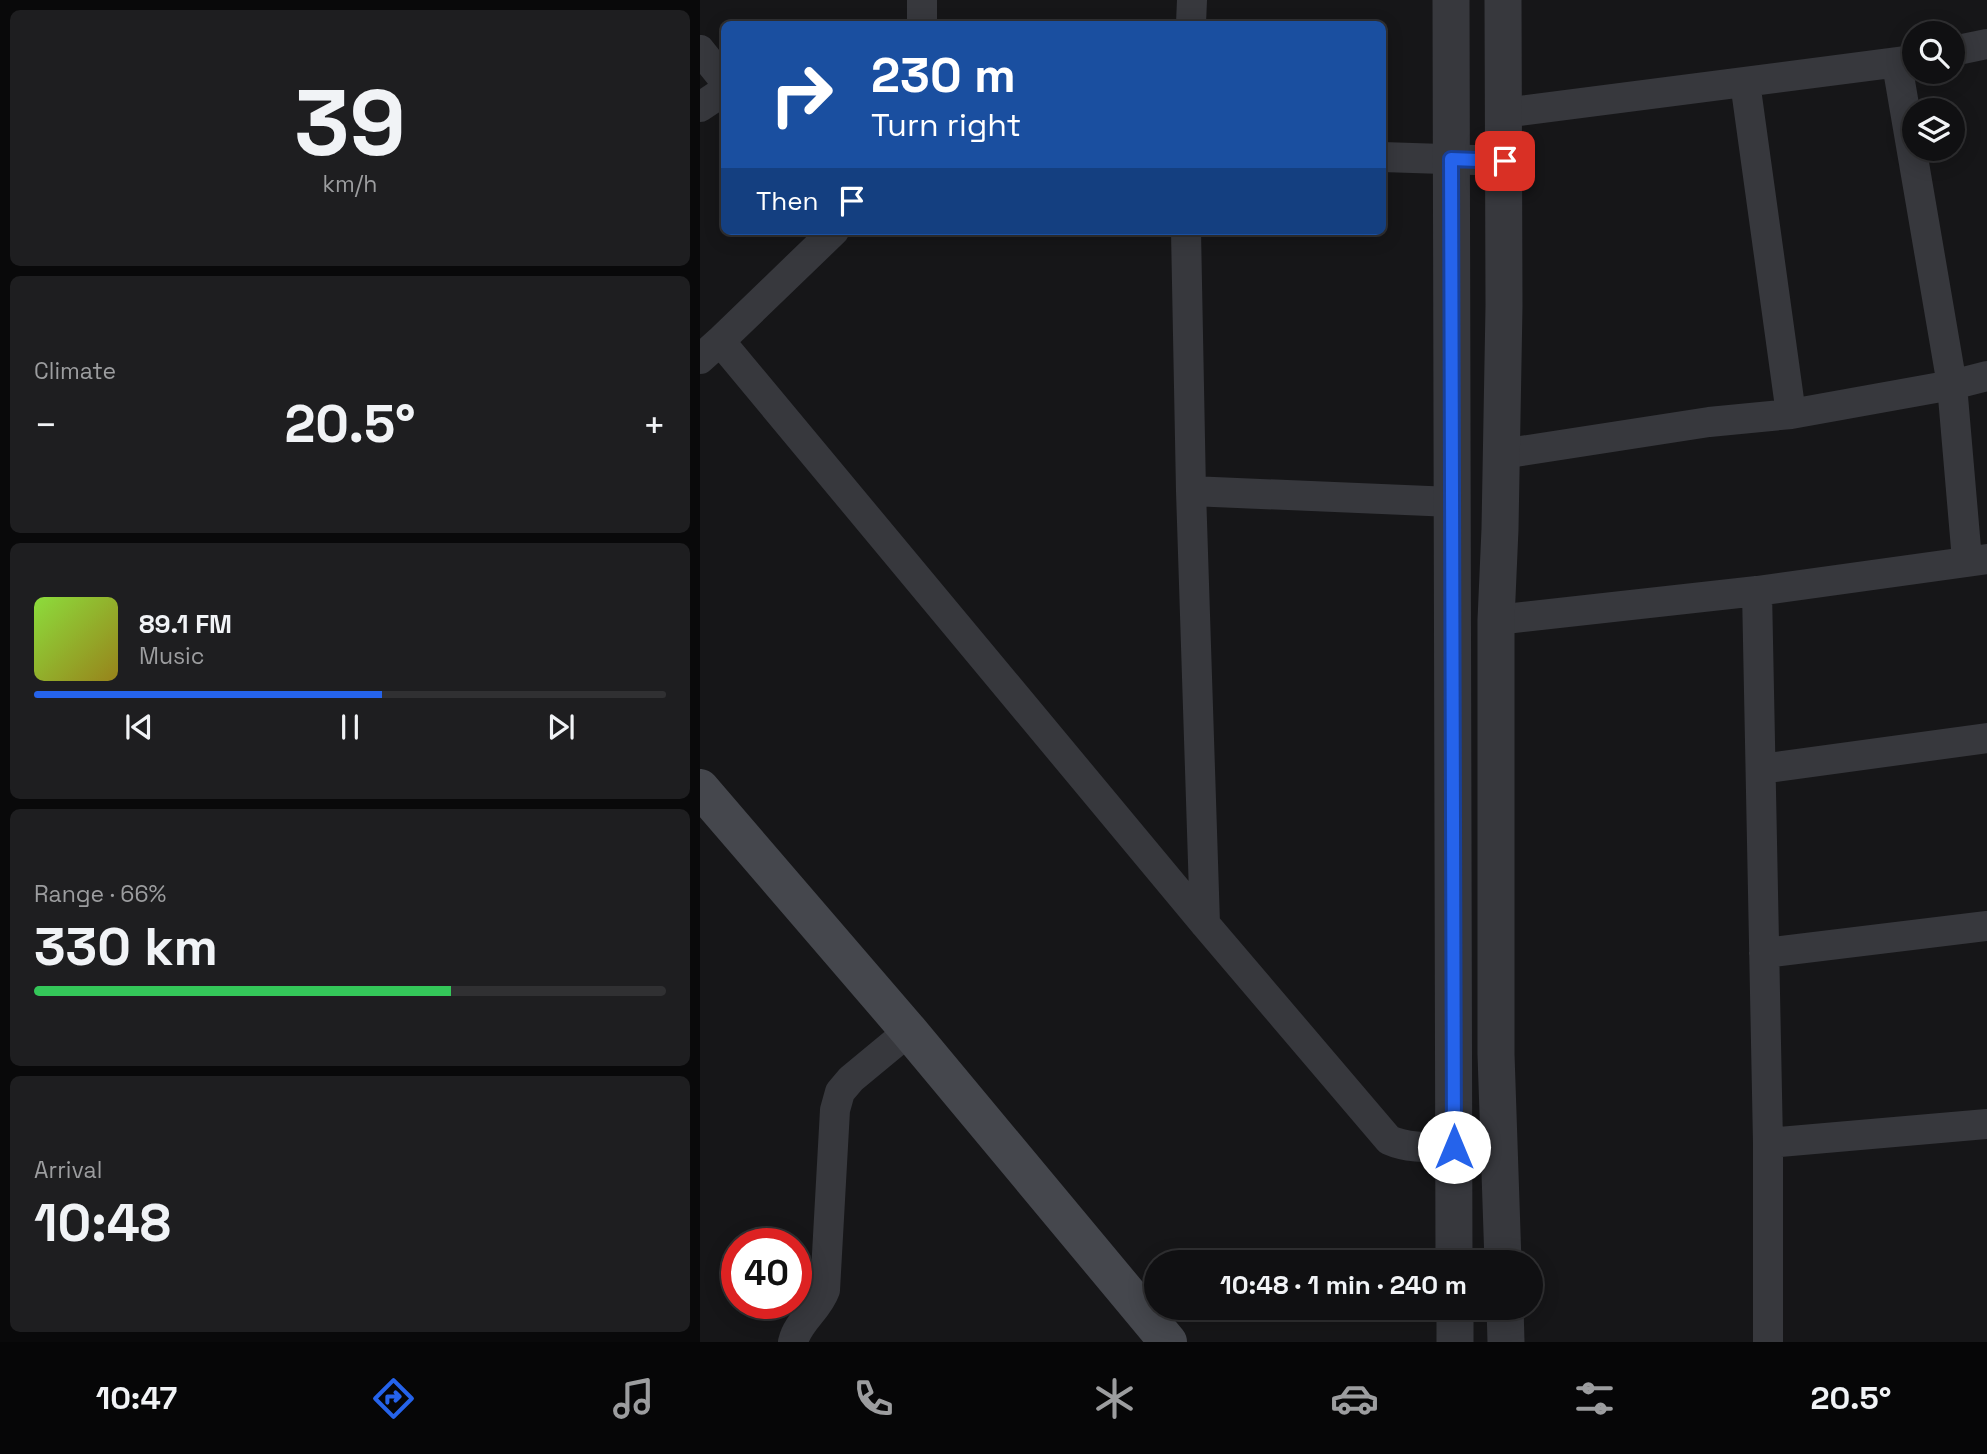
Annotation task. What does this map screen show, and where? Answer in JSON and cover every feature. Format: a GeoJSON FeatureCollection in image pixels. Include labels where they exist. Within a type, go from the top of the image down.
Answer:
{"type":"FeatureCollection","features":[{"type":"Feature","properties":{"kind":"main road"},"geometry":{"type":"LineString","coordinates":[[700,788],[909,1031],[1168,1342]]}},
{"type":"Feature","properties":{"kind":"street"},"geometry":{"type":"LineString","coordinates":[[922,0],[922,21]]}},
{"type":"Feature","properties":{"kind":"street"},"geometry":{"type":"LineString","coordinates":[[1191,21],[1192,0]]}},
{"type":"Feature","properties":{"kind":"street"},"geometry":{"type":"LineString","coordinates":[[1451,0],[1454,1250]]}},
{"type":"Feature","properties":{"kind":"street"},"geometry":{"type":"LineString","coordinates":[[1503,0],[1505,161],[1502,454],[1496,620],[1496,1054],[1503,1250]]}},
{"type":"Feature","properties":{"kind":"street"},"geometry":{"type":"LineString","coordinates":[[1965,49],[1987,44]]}},
{"type":"Feature","properties":{"kind":"street"},"geometry":{"type":"LineString","coordinates":[[700,50],[721,76]]}},
{"type":"Feature","properties":{"kind":"street"},"geometry":{"type":"LineString","coordinates":[[1503,113],[1902,62]]}},
{"type":"Feature","properties":{"kind":"street"},"geometry":{"type":"LineString","coordinates":[[1745,82],[1791,414]]}},
{"type":"Feature","properties":{"kind":"street"},"geometry":{"type":"LineString","coordinates":[[1496,620],[1757,591],[1977,560],[1909,84]]}},
{"type":"Feature","properties":{"kind":"street"},"geometry":{"type":"LineString","coordinates":[[700,107],[721,93]]}},
{"type":"Feature","properties":{"kind":"street"},"geometry":{"type":"LineString","coordinates":[[1386,157],[1505,161]]}},
{"type":"Feature","properties":{"kind":"street"},"geometry":{"type":"LineString","coordinates":[[830,235],[710,350],[1389,1140],[1412,1146],[1454,1147]]}},
{"type":"Feature","properties":{"kind":"street"},"geometry":{"type":"LineString","coordinates":[[1186,235],[1191,491],[1205,924]]}},
{"type":"Feature","properties":{"kind":"street"},"geometry":{"type":"LineString","coordinates":[[1502,454],[1709,422],[1791,414],[1952,385],[1987,376]]}},
{"type":"Feature","properties":{"kind":"street"},"geometry":{"type":"LineString","coordinates":[[1191,491],[1452,502]]}},
{"type":"Feature","properties":{"kind":"street"},"geometry":{"type":"LineString","coordinates":[[1757,591],[1768,1143],[1768,1342]]}},
{"type":"Feature","properties":{"kind":"street"},"geometry":{"type":"LineString","coordinates":[[1760,769],[1987,738]]}},
{"type":"Feature","properties":{"kind":"street"},"geometry":{"type":"LineString","coordinates":[[1764,953],[1987,926]]}},
{"type":"Feature","properties":{"kind":"street"},"geometry":{"type":"LineString","coordinates":[[793,1342],[799,1327],[821,1301],[825,1290],[835,1110],[840,1092],[851,1079],[909,1031]]}},
{"type":"Feature","properties":{"kind":"street"},"geometry":{"type":"LineString","coordinates":[[1768,1143],[1987,1124]]}},
{"type":"Feature","properties":{"kind":"street"},"geometry":{"type":"LineString","coordinates":[[1454,1320],[1455,1342]]}},
{"type":"Feature","properties":{"kind":"street"},"geometry":{"type":"LineString","coordinates":[[1505,1320],[1506,1342]]}},
{"type":"Feature","properties":{"kind":"route"},"geometry":{"type":"LineString","coordinates":[[1454,1147],[1451,159],[1505,161]]}}]}
